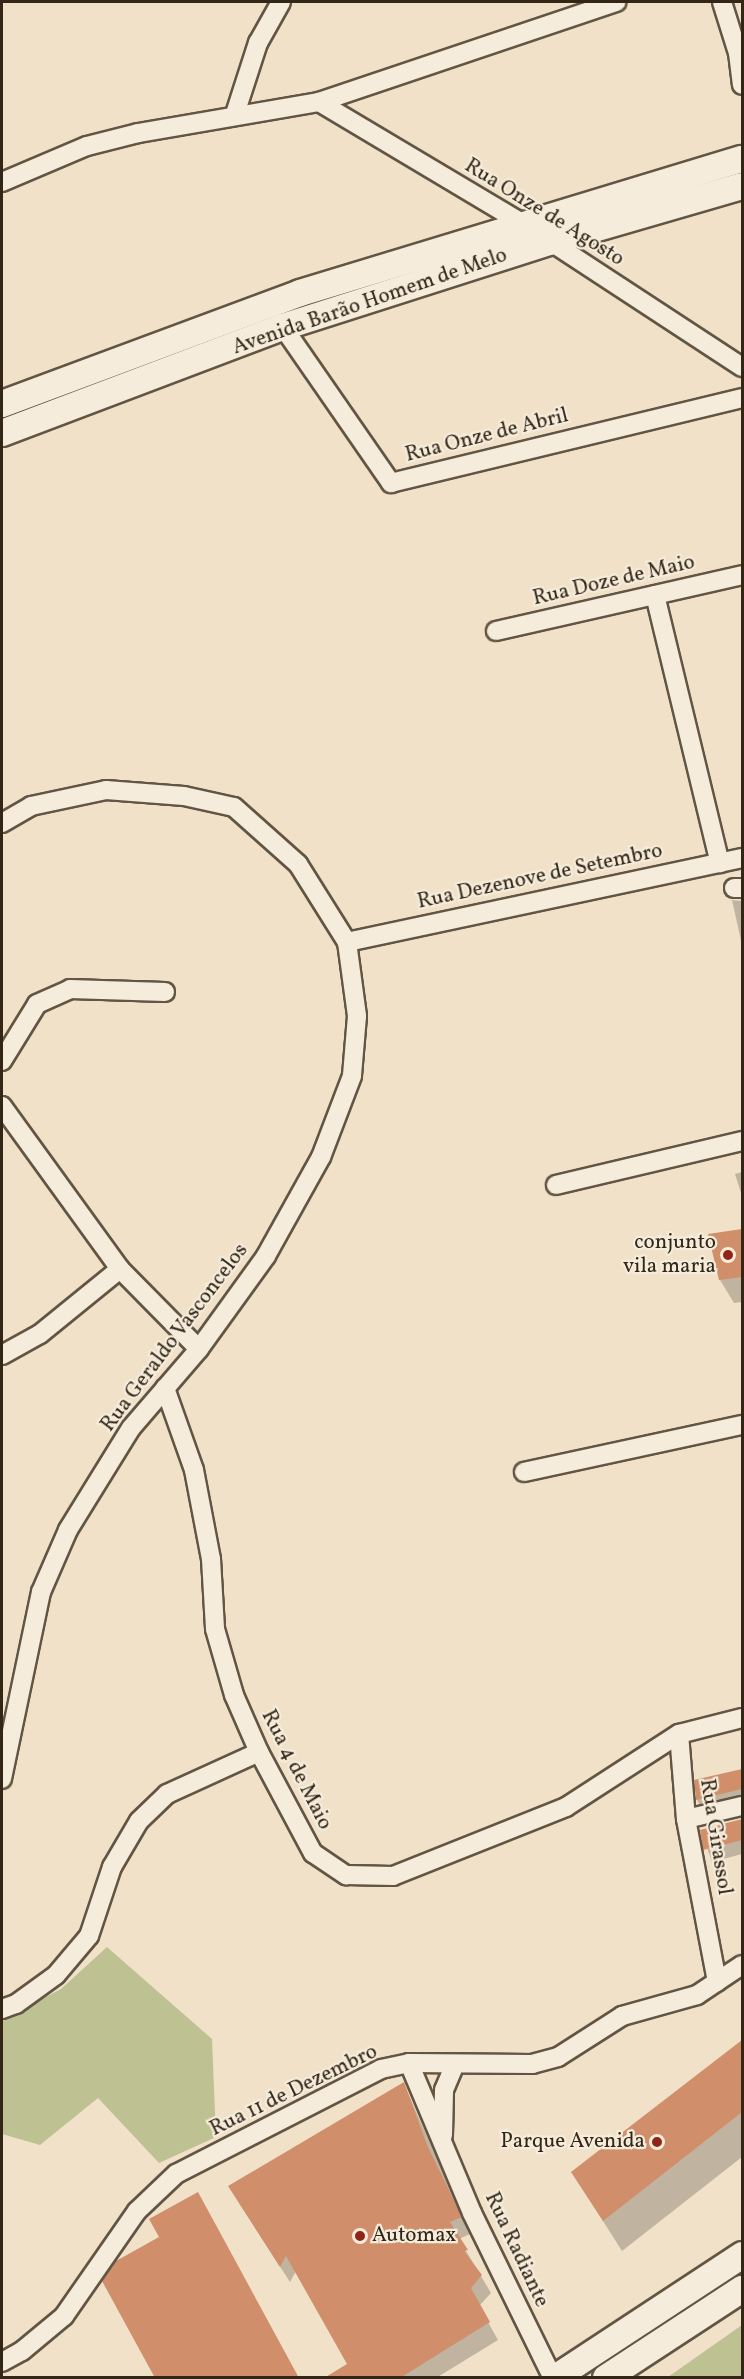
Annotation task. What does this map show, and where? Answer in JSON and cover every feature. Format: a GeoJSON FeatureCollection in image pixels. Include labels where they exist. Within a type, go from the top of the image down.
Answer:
{"type":"FeatureCollection","features":[{"type":"Feature","properties":{"kind":"main road","name":"Avenida Barão Homem de Melo"},"geometry":{"type":"LineString","coordinates":[[2,404],[300,293],[522,223],[742,159]]}},
{"type":"Feature","properties":{"kind":"main road","name":"Avenida Barão Homem de Melo"},"geometry":{"type":"LineString","coordinates":[[2,433],[283,327],[549,242],[742,186]]}},
{"type":"Feature","properties":{"kind":"main road"},"geometry":{"type":"LineString","coordinates":[[283,327],[281,308],[300,293]]}},
{"type":"Feature","properties":{"kind":"main road"},"geometry":{"type":"LineString","coordinates":[[554,2378],[742,2255]]}},
{"type":"Feature","properties":{"kind":"main road"},"geometry":{"type":"LineString","coordinates":[[606,2378],[742,2289]]}},
{"type":"Feature","properties":{"kind":"street"},"geometry":{"type":"LineString","coordinates":[[235,114],[258,42],[281,2]]}},
{"type":"Feature","properties":{"kind":"street"},"geometry":{"type":"LineString","coordinates":[[2,182],[87,146],[235,114],[319,102],[617,2]]}},
{"type":"Feature","properties":{"kind":"street"},"geometry":{"type":"LineString","coordinates":[[722,2],[739,44],[742,85]]}},
{"type":"Feature","properties":{"kind":"street","name":"Rua Onze de Agosto"},"geometry":{"type":"LineString","coordinates":[[319,102],[522,223],[742,367]]}},
{"type":"Feature","properties":{"kind":"street","name":"Rua Onze de Abril"},"geometry":{"type":"LineString","coordinates":[[283,327],[391,483],[742,398]]}},
{"type":"Feature","properties":{"kind":"street","name":"Rua Doze de Maio"},"geometry":{"type":"LineString","coordinates":[[496,631],[742,575]]}},
{"type":"Feature","properties":{"kind":"street"},"geometry":{"type":"LineString","coordinates":[[655,595],[720,863]]}},
{"type":"Feature","properties":{"kind":"street","name":"Rua Geraldo Vasconcelos"},"geometry":{"type":"LineString","coordinates":[[2,823],[31,806],[105,790],[184,796],[234,807],[298,864],[347,942],[357,1016],[352,1076],[321,1157],[266,1256],[199,1350],[131,1428],[68,1530],[41,1592],[2,1779]]}},
{"type":"Feature","properties":{"kind":"street","name":"Rua Dezenove de Setembro"},"geometry":{"type":"LineString","coordinates":[[347,942],[533,899],[742,858]]}},
{"type":"Feature","properties":{"kind":"street"},"geometry":{"type":"LineString","coordinates":[[2,1061],[37,1004],[70,989],[165,992]]}},
{"type":"Feature","properties":{"kind":"street"},"geometry":{"type":"LineString","coordinates":[[2,1106],[120,1269],[199,1350]]}},
{"type":"Feature","properties":{"kind":"street"},"geometry":{"type":"LineString","coordinates":[[556,1185],[742,1141]]}},
{"type":"Feature","properties":{"kind":"street"},"geometry":{"type":"LineString","coordinates":[[2,1355],[40,1334],[120,1269]]}},
{"type":"Feature","properties":{"kind":"street","name":"Rua 4 de Maio"},"geometry":{"type":"LineString","coordinates":[[165,1388],[194,1470],[211,1558],[215,1629],[234,1695],[259,1752],[314,1853],[346,1875],[393,1876],[566,1807],[679,1734],[742,1718]]}},
{"type":"Feature","properties":{"kind":"street"},"geometry":{"type":"LineString","coordinates":[[524,1472],[742,1425]]}},
{"type":"Feature","properties":{"kind":"street","name":"Rua Girassol"},"geometry":{"type":"LineString","coordinates":[[679,1734],[686,1819],[717,1982]]}},
{"type":"Feature","properties":{"kind":"street"},"geometry":{"type":"LineString","coordinates":[[2,2009],[16,2004],[56,1975],[89,1936],[112,1867],[146,1814],[167,1794],[259,1752]]}},
{"type":"Feature","properties":{"kind":"street"},"geometry":{"type":"LineString","coordinates":[[686,1819],[742,1806]]}},
{"type":"Feature","properties":{"kind":"street","name":"Rua 11 de Dezembro"},"geometry":{"type":"LineString","coordinates":[[2,2362],[22,2351],[64,2316],[137,2211],[176,2174],[381,2069],[409,2063],[454,2066],[532,2064],[558,2057],[622,2016],[697,1995],[742,1965]]}},
{"type":"Feature","properties":{"kind":"street","name":"Rua Radiante"},"geometry":{"type":"LineString","coordinates":[[409,2063],[472,2212],[554,2378]]}},
{"type":"Feature","properties":{"kind":"street","name":"Rua Radiante"},"geometry":{"type":"LineString","coordinates":[[442,2140],[444,2090],[454,2066]]}},
{"type":"Feature","properties":{"kind":"green space"},"geometry":{"type":"Polygon","coordinates":[[[107,1947],[212,2039],[216,2137],[159,2163],[98,2098],[40,2145],[2,2134],[2,2020],[61,1989],[107,1947]]]}},
{"type":"Feature","properties":{"kind":"green space"},"geometry":{"type":"Polygon","coordinates":[[[742,2325],[742,2377],[668,2377],[742,2325]]]}},
{"type":"Feature","properties":{"kind":"building","name":"conjunto vila maria"},"geometry":{"type":"Polygon","coordinates":[[[742,1229],[742,1277],[719,1280],[708,1234],[742,1229]]]}},
{"type":"Feature","properties":{"kind":"building"},"geometry":{"type":"Polygon","coordinates":[[[742,1769],[742,1789],[696,1800],[694,1780],[742,1769]]]}},
{"type":"Feature","properties":{"kind":"building"},"geometry":{"type":"Polygon","coordinates":[[[742,1819],[742,1840],[703,1850],[700,1830],[742,1819]]]}},
{"type":"Feature","properties":{"kind":"building","name":"Parque Avenida"},"geometry":{"type":"Polygon","coordinates":[[[742,2040],[742,2112],[603,2221],[571,2172],[742,2040]]]}},
{"type":"Feature","properties":{"kind":"building","name":"Automax"},"geometry":{"type":"Polygon","coordinates":[[[404,2082],[427,2145],[462,2217],[450,2222],[468,2250],[464,2251],[482,2275],[471,2288],[490,2322],[400,2378],[324,2378],[347,2364],[286,2256],[280,2267],[228,2186],[404,2082]]]}},
{"type":"Feature","properties":{"kind":"building"},"geometry":{"type":"Polygon","coordinates":[[[198,2192],[299,2378],[155,2378],[102,2281],[116,2261],[159,2237],[149,2219],[198,2192]]]}},
{"type":"Feature","properties":{"kind":"place","name":"conjunto vila maria"},"geometry":{"type":"Point","coordinates":[728,1255]}},
{"type":"Feature","properties":{"kind":"place","name":"Parque Avenida"},"geometry":{"type":"Point","coordinates":[657,2142]}},
{"type":"Feature","properties":{"kind":"place","name":"Automax"},"geometry":{"type":"Point","coordinates":[360,2236]}}]}
